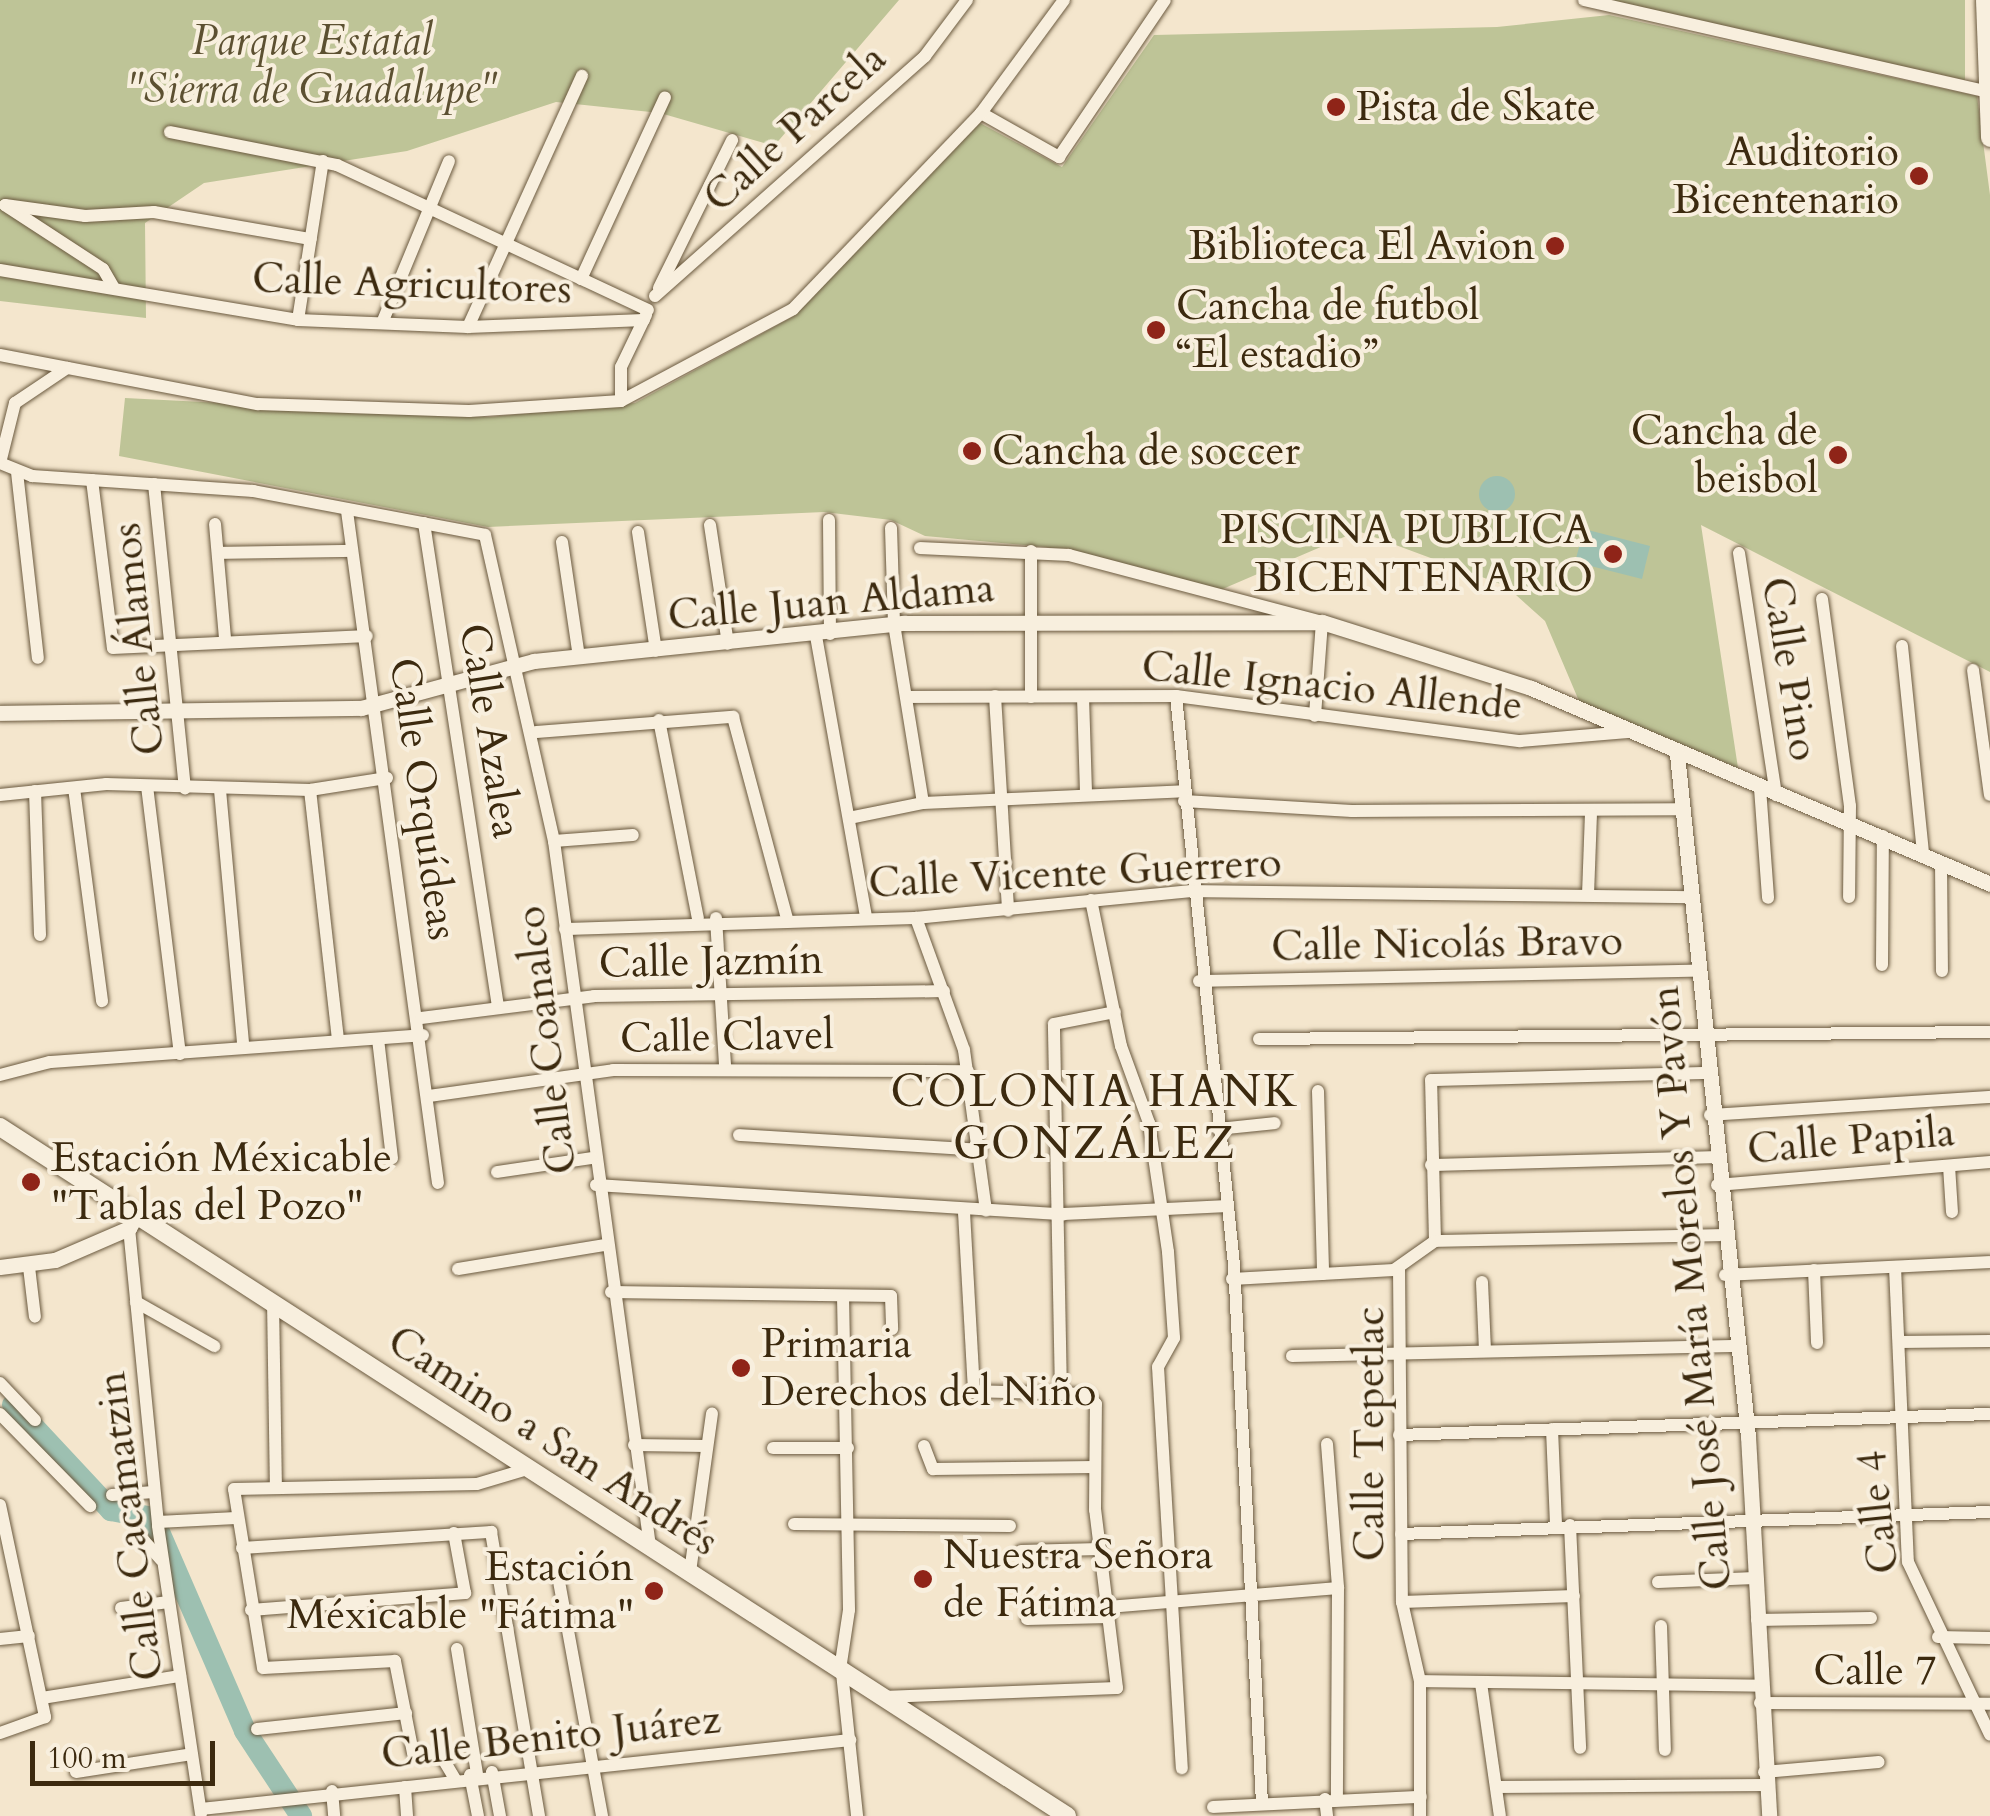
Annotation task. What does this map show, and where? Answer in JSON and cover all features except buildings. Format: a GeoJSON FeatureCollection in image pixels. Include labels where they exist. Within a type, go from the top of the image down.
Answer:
{"type":"FeatureCollection","features":[{"type":"Feature","properties":{"kind":"main road"},"geometry":{"type":"LineString","coordinates":[[1985,0],[1990,138]]}},
{"type":"Feature","properties":{"kind":"main road","name":"Camino a San Andrés"},"geometry":{"type":"LineString","coordinates":[[0,1127],[133,1221],[273,1300],[1067,1816]]}},
{"type":"Feature","properties":{"kind":"street","name":"Calle Parcela"},"geometry":{"type":"LineString","coordinates":[[655,296],[925,56],[967,0]]}},
{"type":"Feature","properties":{"kind":"street"},"geometry":{"type":"LineString","coordinates":[[0,355],[258,404],[468,411],[621,401],[793,309],[981,114],[1064,0]]}},
{"type":"Feature","properties":{"kind":"street"},"geometry":{"type":"LineString","coordinates":[[981,114],[1059,157],[1165,0]]}},
{"type":"Feature","properties":{"kind":"street"},"geometry":{"type":"LineString","coordinates":[[1584,0],[1988,92]]}},
{"type":"Feature","properties":{"kind":"street"},"geometry":{"type":"LineString","coordinates":[[468,327],[582,76]]}},
{"type":"Feature","properties":{"kind":"street"},"geometry":{"type":"LineString","coordinates":[[581,279],[665,97]]}},
{"type":"Feature","properties":{"kind":"street"},"geometry":{"type":"LineString","coordinates":[[170,132],[323,160],[432,206],[646,315]]}},
{"type":"Feature","properties":{"kind":"street"},"geometry":{"type":"LineString","coordinates":[[621,401],[621,368],[732,140]]}},
{"type":"Feature","properties":{"kind":"street"},"geometry":{"type":"LineString","coordinates":[[298,320],[323,160]]}},
{"type":"Feature","properties":{"kind":"street"},"geometry":{"type":"LineString","coordinates":[[382,323],[449,161]]}},
{"type":"Feature","properties":{"kind":"street"},"geometry":{"type":"LineString","coordinates":[[114,288],[103,269],[6,204],[154,212],[310,239]]}},
{"type":"Feature","properties":{"kind":"street","name":"Calle Agricultores"},"geometry":{"type":"LineString","coordinates":[[0,270],[298,320],[468,327],[646,315]]}},
{"type":"Feature","properties":{"kind":"street"},"geometry":{"type":"LineString","coordinates":[[68,368],[14,403],[0,463],[18,472],[154,484],[424,523]]}},
{"type":"Feature","properties":{"kind":"street"},"geometry":{"type":"LineString","coordinates":[[18,472],[38,658]]}},
{"type":"Feature","properties":{"kind":"street"},"geometry":{"type":"LineString","coordinates":[[92,480],[110,645],[367,636]]}},
{"type":"Feature","properties":{"kind":"street","name":"Calle Álamos"},"geometry":{"type":"LineString","coordinates":[[154,484],[185,788]]}},
{"type":"Feature","properties":{"kind":"street","name":"Calle Orquídeas"},"geometry":{"type":"LineString","coordinates":[[347,511],[421,1018],[438,1183]]}},
{"type":"Feature","properties":{"kind":"street"},"geometry":{"type":"LineString","coordinates":[[829,520],[823,635],[866,918]]}},
{"type":"Feature","properties":{"kind":"street","name":"Calle Coanalco"},"geometry":{"type":"LineString","coordinates":[[424,523],[483,533],[536,732],[566,929],[604,1245],[650,1546]]}},
{"type":"Feature","properties":{"kind":"street","name":"Calle Azalea"},"geometry":{"type":"LineString","coordinates":[[424,523],[452,682],[498,1008]]}},
{"type":"Feature","properties":{"kind":"street"},"geometry":{"type":"LineString","coordinates":[[215,524],[225,639]]}},
{"type":"Feature","properties":{"kind":"street"},"geometry":{"type":"LineString","coordinates":[[710,525],[728,644]]}},
{"type":"Feature","properties":{"kind":"street"},"geometry":{"type":"LineString","coordinates":[[891,528],[894,624],[923,804]]}},
{"type":"Feature","properties":{"kind":"street"},"geometry":{"type":"LineString","coordinates":[[638,532],[656,651]]}},
{"type":"Feature","properties":{"kind":"street"},"geometry":{"type":"LineString","coordinates":[[562,542],[579,657]]}},
{"type":"Feature","properties":{"kind":"street"},"geometry":{"type":"LineString","coordinates":[[920,548],[1031,551],[1126,566],[1322,622],[1315,716]]}},
{"type":"Feature","properties":{"kind":"street"},"geometry":{"type":"LineString","coordinates":[[218,553],[352,551]]}},
{"type":"Feature","properties":{"kind":"street"},"geometry":{"type":"LineString","coordinates":[[1030,697],[1031,551]]}},
{"type":"Feature","properties":{"kind":"street","name":"Calle Pino"},"geometry":{"type":"LineString","coordinates":[[1740,553],[1768,792],[1768,898]]}},
{"type":"Feature","properties":{"kind":"street"},"geometry":{"type":"LineString","coordinates":[[1822,598],[1848,821],[1849,897]]}},
{"type":"Feature","properties":{"kind":"street","name":"Calle Juan Aldama"},"geometry":{"type":"LineString","coordinates":[[0,713],[180,714],[377,704],[519,664],[823,635],[894,624],[1322,622],[1478,668],[1990,884]]}},
{"type":"Feature","properties":{"kind":"street"},"geometry":{"type":"LineString","coordinates":[[1902,646],[1923,854]]}},
{"type":"Feature","properties":{"kind":"street"},"geometry":{"type":"LineString","coordinates":[[1973,670],[1984,717],[1990,795]]}},
{"type":"Feature","properties":{"kind":"street"},"geometry":{"type":"LineString","coordinates":[[996,696],[1008,911]]}},
{"type":"Feature","properties":{"kind":"street"},"geometry":{"type":"LineString","coordinates":[[1083,696],[1086,795]]}},
{"type":"Feature","properties":{"kind":"street"},"geometry":{"type":"LineString","coordinates":[[1176,696],[1198,981],[1228,1206],[1262,1803]]}},
{"type":"Feature","properties":{"kind":"street","name":"Calle Ignacio Allende"},"geometry":{"type":"LineString","coordinates":[[907,698],[1176,696],[1520,741],[1628,732]]}},
{"type":"Feature","properties":{"kind":"street"},"geometry":{"type":"LineString","coordinates":[[536,732],[733,717],[787,918]]}},
{"type":"Feature","properties":{"kind":"street"},"geometry":{"type":"LineString","coordinates":[[659,720],[698,918]]}},
{"type":"Feature","properties":{"kind":"street","name":"Calle José María Morelos Y Pavón"},"geometry":{"type":"LineString","coordinates":[[1677,754],[1720,1235],[1743,1420],[1769,1816]]}},
{"type":"Feature","properties":{"kind":"street"},"geometry":{"type":"LineString","coordinates":[[0,795],[147,786],[310,790],[387,778]]}},
{"type":"Feature","properties":{"kind":"street"},"geometry":{"type":"LineString","coordinates":[[147,786],[180,1054]]}},
{"type":"Feature","properties":{"kind":"street"},"geometry":{"type":"LineString","coordinates":[[74,788],[102,1001]]}},
{"type":"Feature","properties":{"kind":"street"},"geometry":{"type":"LineString","coordinates":[[220,790],[243,1046]]}},
{"type":"Feature","properties":{"kind":"street"},"geometry":{"type":"LineString","coordinates":[[310,790],[338,1040]]}},
{"type":"Feature","properties":{"kind":"street"},"geometry":{"type":"LineString","coordinates":[[35,791],[40,935]]}},
{"type":"Feature","properties":{"kind":"street"},"geometry":{"type":"LineString","coordinates":[[849,818],[923,804],[1086,795],[1184,796]]}},
{"type":"Feature","properties":{"kind":"street","name":"Calle Vicente Guerrero"},"geometry":{"type":"LineString","coordinates":[[1184,796],[1591,814],[1682,809]]}},
{"type":"Feature","properties":{"kind":"street"},"geometry":{"type":"LineString","coordinates":[[1588,895],[1591,814]]}},
{"type":"Feature","properties":{"kind":"street"},"geometry":{"type":"LineString","coordinates":[[554,840],[633,835]]}},
{"type":"Feature","properties":{"kind":"street"},"geometry":{"type":"LineString","coordinates":[[1882,966],[1883,836]]}},
{"type":"Feature","properties":{"kind":"street"},"geometry":{"type":"LineString","coordinates":[[1941,862],[1942,970]]}},
{"type":"Feature","properties":{"kind":"street","name":"Calle Vicente Guerrero"},"geometry":{"type":"LineString","coordinates":[[566,929],[698,918],[916,918],[1191,891],[1689,897]]}},
{"type":"Feature","properties":{"kind":"street"},"geometry":{"type":"LineString","coordinates":[[1091,900],[1163,1210],[1174,1338],[1158,1367],[1182,1768]]}},
{"type":"Feature","properties":{"kind":"street"},"geometry":{"type":"LineString","coordinates":[[716,918],[725,1066]]}},
{"type":"Feature","properties":{"kind":"street"},"geometry":{"type":"LineString","coordinates":[[916,918],[944,991],[968,1071],[986,1211]]}},
{"type":"Feature","properties":{"kind":"street","name":"Calle Nicolás Bravo"},"geometry":{"type":"LineString","coordinates":[[1198,981],[1696,972]]}},
{"type":"Feature","properties":{"kind":"street","name":"Calle Jazmín"},"geometry":{"type":"LineString","coordinates":[[421,1018],[574,999],[720,992],[944,991]]}},
{"type":"Feature","properties":{"kind":"street"},"geometry":{"type":"LineString","coordinates":[[1061,1394],[1062,1214],[1054,1024],[1115,1012]]}},
{"type":"Feature","properties":{"kind":"street"},"geometry":{"type":"LineString","coordinates":[[1258,1038],[1703,1038],[1990,1032]]}},
{"type":"Feature","properties":{"kind":"street"},"geometry":{"type":"LineString","coordinates":[[0,1074],[243,1046],[423,1035]]}},
{"type":"Feature","properties":{"kind":"street"},"geometry":{"type":"LineString","coordinates":[[378,1038],[392,1158]]}},
{"type":"Feature","properties":{"kind":"street","name":"Calle Clavel"},"geometry":{"type":"LineString","coordinates":[[428,1096],[582,1075],[725,1066],[968,1071]]}},
{"type":"Feature","properties":{"kind":"street"},"geometry":{"type":"LineString","coordinates":[[1435,1241],[1431,1080],[1706,1073]]}},
{"type":"Feature","properties":{"kind":"street"},"geometry":{"type":"LineString","coordinates":[[1318,1091],[1322,1274]]}},
{"type":"Feature","properties":{"kind":"street"},"geometry":{"type":"LineString","coordinates":[[1710,1115],[1990,1097]]}},
{"type":"Feature","properties":{"kind":"street"},"geometry":{"type":"LineString","coordinates":[[1218,1129],[1276,1123]]}},
{"type":"Feature","properties":{"kind":"street"},"geometry":{"type":"LineString","coordinates":[[739,1135],[981,1150]]}},
{"type":"Feature","properties":{"kind":"street"},"geometry":{"type":"LineString","coordinates":[[1431,1165],[1714,1157]]}},
{"type":"Feature","properties":{"kind":"street"},"geometry":{"type":"LineString","coordinates":[[497,1172],[592,1158]]}},
{"type":"Feature","properties":{"kind":"street","name":"Calle Papila"},"geometry":{"type":"LineString","coordinates":[[1716,1185],[1990,1162]]}},
{"type":"Feature","properties":{"kind":"street"},"geometry":{"type":"LineString","coordinates":[[1949,1166],[1952,1212]]}},
{"type":"Feature","properties":{"kind":"street"},"geometry":{"type":"LineString","coordinates":[[596,1184],[1062,1214],[1228,1206]]}},
{"type":"Feature","properties":{"kind":"street"},"geometry":{"type":"LineString","coordinates":[[883,1696],[1115,1692],[1094,1467],[1095,1400],[1061,1394],[974,1391],[964,1210]]}},
{"type":"Feature","properties":{"kind":"street"},"geometry":{"type":"LineString","coordinates":[[0,1267],[29,1267],[133,1221]]}},
{"type":"Feature","properties":{"kind":"street","name":"Calle Cacamatzin"},"geometry":{"type":"LineString","coordinates":[[133,1221],[136,1302],[154,1492],[201,1812]]}},
{"type":"Feature","properties":{"kind":"street"},"geometry":{"type":"LineString","coordinates":[[1232,1279],[1399,1268],[1435,1241],[1720,1235]]}},
{"type":"Feature","properties":{"kind":"street"},"geometry":{"type":"LineString","coordinates":[[458,1269],[604,1245]]}},
{"type":"Feature","properties":{"kind":"street"},"geometry":{"type":"LineString","coordinates":[[1724,1275],[1990,1262]]}},
{"type":"Feature","properties":{"kind":"street"},"geometry":{"type":"LineString","coordinates":[[29,1267],[36,1318]]}},
{"type":"Feature","properties":{"kind":"street","name":"Calle 4"},"geometry":{"type":"LineString","coordinates":[[1895,1267],[1908,1562],[1938,1636],[1990,1734]]}},
{"type":"Feature","properties":{"kind":"street","name":"Calle Tepetlac"},"geometry":{"type":"LineString","coordinates":[[1399,1268],[1402,1602],[1420,1681],[1420,1816]]}},
{"type":"Feature","properties":{"kind":"street"},"geometry":{"type":"LineString","coordinates":[[1814,1270],[1817,1343]]}},
{"type":"Feature","properties":{"kind":"street"},"geometry":{"type":"LineString","coordinates":[[1482,1282],[1486,1351]]}},
{"type":"Feature","properties":{"kind":"street"},"geometry":{"type":"LineString","coordinates":[[611,1292],[892,1296],[892,1329]]}},
{"type":"Feature","properties":{"kind":"street"},"geometry":{"type":"LineString","coordinates":[[843,1296],[850,1524],[842,1671],[857,1816]]}},
{"type":"Feature","properties":{"kind":"street"},"geometry":{"type":"LineString","coordinates":[[273,1300],[276,1484]]}},
{"type":"Feature","properties":{"kind":"street"},"geometry":{"type":"LineString","coordinates":[[136,1302],[214,1346]]}},
{"type":"Feature","properties":{"kind":"street"},"geometry":{"type":"LineString","coordinates":[[1899,1342],[1990,1342]]}},
{"type":"Feature","properties":{"kind":"street"},"geometry":{"type":"LineString","coordinates":[[1292,1356],[1400,1350],[1732,1346]]}},
{"type":"Feature","properties":{"kind":"street"},"geometry":{"type":"LineString","coordinates":[[0,1383],[35,1420]]}},
{"type":"Feature","properties":{"kind":"street"},"geometry":{"type":"LineString","coordinates":[[0,1414],[90,1506]]}},
{"type":"Feature","properties":{"kind":"street"},"geometry":{"type":"LineString","coordinates":[[690,1572],[712,1414]]}},
{"type":"Feature","properties":{"kind":"street"},"geometry":{"type":"LineString","coordinates":[[1399,1435],[1990,1414]]}},
{"type":"Feature","properties":{"kind":"street"},"geometry":{"type":"LineString","coordinates":[[1552,1430],[1574,1596],[1580,1748]]}},
{"type":"Feature","properties":{"kind":"street"},"geometry":{"type":"LineString","coordinates":[[1327,1444],[1338,1588],[1331,1799],[1327,1816]]}},
{"type":"Feature","properties":{"kind":"street"},"geometry":{"type":"LineString","coordinates":[[634,1445],[707,1446]]}},
{"type":"Feature","properties":{"kind":"street"},"geometry":{"type":"LineString","coordinates":[[924,1446],[933,1469],[1094,1467]]}},
{"type":"Feature","properties":{"kind":"street"},"geometry":{"type":"LineString","coordinates":[[774,1448],[848,1448]]}},
{"type":"Feature","properties":{"kind":"street"},"geometry":{"type":"LineString","coordinates":[[454,1779],[442,1757],[413,1754],[396,1661],[262,1668],[236,1518],[236,1486],[476,1484],[531,1468]]}},
{"type":"Feature","properties":{"kind":"street"},"geometry":{"type":"LineString","coordinates":[[112,1496],[154,1492]]}},
{"type":"Feature","properties":{"kind":"street"},"geometry":{"type":"LineString","coordinates":[[0,1505],[4,1547],[42,1698],[43,1724],[0,1733]]}},
{"type":"Feature","properties":{"kind":"street"},"geometry":{"type":"LineString","coordinates":[[1401,1534],[1990,1512]]}},
{"type":"Feature","properties":{"kind":"street"},"geometry":{"type":"LineString","coordinates":[[158,1524],[236,1518]]}},
{"type":"Feature","properties":{"kind":"street"},"geometry":{"type":"LineString","coordinates":[[794,1524],[1010,1526]]}},
{"type":"Feature","properties":{"kind":"street"},"geometry":{"type":"LineString","coordinates":[[242,1548],[486,1530],[496,1540],[539,1816]]}},
{"type":"Feature","properties":{"kind":"street"},"geometry":{"type":"LineString","coordinates":[[251,1610],[465,1593],[454,1532]]}},
{"type":"Feature","properties":{"kind":"street"},"geometry":{"type":"LineString","coordinates":[[137,1534],[163,1558]]}},
{"type":"Feature","properties":{"kind":"street"},"geometry":{"type":"LineString","coordinates":[[1021,1551],[1100,1549]]}},
{"type":"Feature","properties":{"kind":"street"},"geometry":{"type":"LineString","coordinates":[[558,1576],[602,1816]]}},
{"type":"Feature","properties":{"kind":"street"},"geometry":{"type":"LineString","coordinates":[[1658,1582],[1754,1578]]}},
{"type":"Feature","properties":{"kind":"street"},"geometry":{"type":"LineString","coordinates":[[1026,1619],[1109,1612],[1174,1600],[1338,1588]]}},
{"type":"Feature","properties":{"kind":"street"},"geometry":{"type":"LineString","coordinates":[[1402,1602],[1574,1596]]}},
{"type":"Feature","properties":{"kind":"street"},"geometry":{"type":"LineString","coordinates":[[121,1608],[169,1602]]}},
{"type":"Feature","properties":{"kind":"street"},"geometry":{"type":"LineString","coordinates":[[1757,1620],[1872,1618]]}},
{"type":"Feature","properties":{"kind":"street"},"geometry":{"type":"LineString","coordinates":[[1661,1626],[1666,1750]]}},
{"type":"Feature","properties":{"kind":"street"},"geometry":{"type":"LineString","coordinates":[[0,1639],[28,1636]]}},
{"type":"Feature","properties":{"kind":"street"},"geometry":{"type":"LineString","coordinates":[[1938,1636],[1990,1638]]}},
{"type":"Feature","properties":{"kind":"street"},"geometry":{"type":"LineString","coordinates":[[456,1649],[478,1816]]}},
{"type":"Feature","properties":{"kind":"street"},"geometry":{"type":"LineString","coordinates":[[42,1698],[180,1676]]}},
{"type":"Feature","properties":{"kind":"street","name":"Calle 7"},"geometry":{"type":"LineString","coordinates":[[1420,1681],[1663,1682],[1760,1694],[1990,1704]]}},
{"type":"Feature","properties":{"kind":"street"},"geometry":{"type":"LineString","coordinates":[[1481,1683],[1500,1816]]}},
{"type":"Feature","properties":{"kind":"street"},"geometry":{"type":"LineString","coordinates":[[257,1729],[406,1713]]}},
{"type":"Feature","properties":{"kind":"street","name":"Calle Benito Juárez"},"geometry":{"type":"LineString","coordinates":[[201,1812],[300,1794],[405,1787],[492,1772],[850,1740]]}},
{"type":"Feature","properties":{"kind":"street"},"geometry":{"type":"LineString","coordinates":[[76,1772],[192,1754]]}},
{"type":"Feature","properties":{"kind":"street"},"geometry":{"type":"LineString","coordinates":[[1497,1787],[1765,1778],[1879,1762]]}},
{"type":"Feature","properties":{"kind":"street"},"geometry":{"type":"LineString","coordinates":[[492,1772],[500,1816]]}},
{"type":"Feature","properties":{"kind":"street"},"geometry":{"type":"LineString","coordinates":[[405,1787],[406,1816]]}},
{"type":"Feature","properties":{"kind":"street"},"geometry":{"type":"LineString","coordinates":[[332,1791],[334,1816]]}},
{"type":"Feature","properties":{"kind":"street"},"geometry":{"type":"LineString","coordinates":[[1212,1807],[1420,1798]]}},
{"type":"Feature","properties":{"kind":"green space","name":"Parque Estatal \"Sierra de Guadalupe\""},"geometry":{"type":"Polygon","coordinates":[[[0,0],[899,0],[774,146],[660,113],[556,102],[407,151],[204,183],[145,223],[146,318],[0,301],[0,0]]]}},
{"type":"Feature","properties":{"kind":"green space"},"geometry":{"type":"Polygon","coordinates":[[[1613,0],[1965,0],[1965,80],[1632,8],[1613,0]]]}},
{"type":"Feature","properties":{"kind":"green space"},"geometry":{"type":"Polygon","coordinates":[[[1609,15],[1977,96],[1990,195],[1990,672],[1701,525],[1738,768],[1579,701],[1545,621],[1506,586],[1358,531],[1218,591],[1046,547],[925,536],[891,520],[824,512],[488,527],[119,456],[125,398],[490,417],[635,403],[794,316],[980,123],[1062,167],[1154,35],[1497,27],[1609,15]]]}},
{"type":"Feature","properties":{"kind":"shaded area"},"geometry":{"type":"Polygon","coordinates":[[[1497,476],[1510,481],[1515,494],[1510,507],[1497,512],[1484,507],[1479,494],[1484,481],[1497,476]]]}},
{"type":"Feature","properties":{"kind":"shaded area","name":"PISCINA PUBLICA BICENTENARIO"},"geometry":{"type":"Polygon","coordinates":[[[1584,529],[1650,546],[1642,579],[1575,562],[1584,529]]]}},
{"type":"Feature","properties":{"kind":"waterway"},"geometry":{"type":"LineString","coordinates":[[13,1405],[111,1510],[153,1518],[245,1731],[301,1816]]}},
{"type":"Feature","properties":{"kind":"place","name":"Pista de Skate"},"geometry":{"type":"Point","coordinates":[1336,107]}},
{"type":"Feature","properties":{"kind":"place","name":"Auditorio Bicentenario"},"geometry":{"type":"Point","coordinates":[1919,176]}},
{"type":"Feature","properties":{"kind":"place","name":"Biblioteca El Avion"},"geometry":{"type":"Point","coordinates":[1555,246]}},
{"type":"Feature","properties":{"kind":"place","name":"Cancha de futbol “El estadio”"},"geometry":{"type":"Point","coordinates":[1156,330]}},
{"type":"Feature","properties":{"kind":"place","name":"Cancha de soccer"},"geometry":{"type":"Point","coordinates":[972,451]}},
{"type":"Feature","properties":{"kind":"place","name":"Cancha de beisbol"},"geometry":{"type":"Point","coordinates":[1838,455]}},
{"type":"Feature","properties":{"kind":"place","name":"PISCINA PUBLICA BICENTENARIO"},"geometry":{"type":"Point","coordinates":[1613,554]}},
{"type":"Feature","properties":{"kind":"place","name":"Estación Méxicable \"Tablas del Pozo\""},"geometry":{"type":"Point","coordinates":[31,1182]}},
{"type":"Feature","properties":{"kind":"place","name":"Primaria Derechos del Niño"},"geometry":{"type":"Point","coordinates":[741,1368]}},
{"type":"Feature","properties":{"kind":"place","name":"Nuestra Señora de Fátima"},"geometry":{"type":"Point","coordinates":[923,1579]}},
{"type":"Feature","properties":{"kind":"place","name":"Estación Méxicable \"Fátima\""},"geometry":{"type":"Point","coordinates":[654,1591]}},
{"type":"Feature","properties":{"kind":"district","name":"COLONIA HANK GONZÁLEZ"},"geometry":{"type":"Point","coordinates":[1095,1118]}}]}
